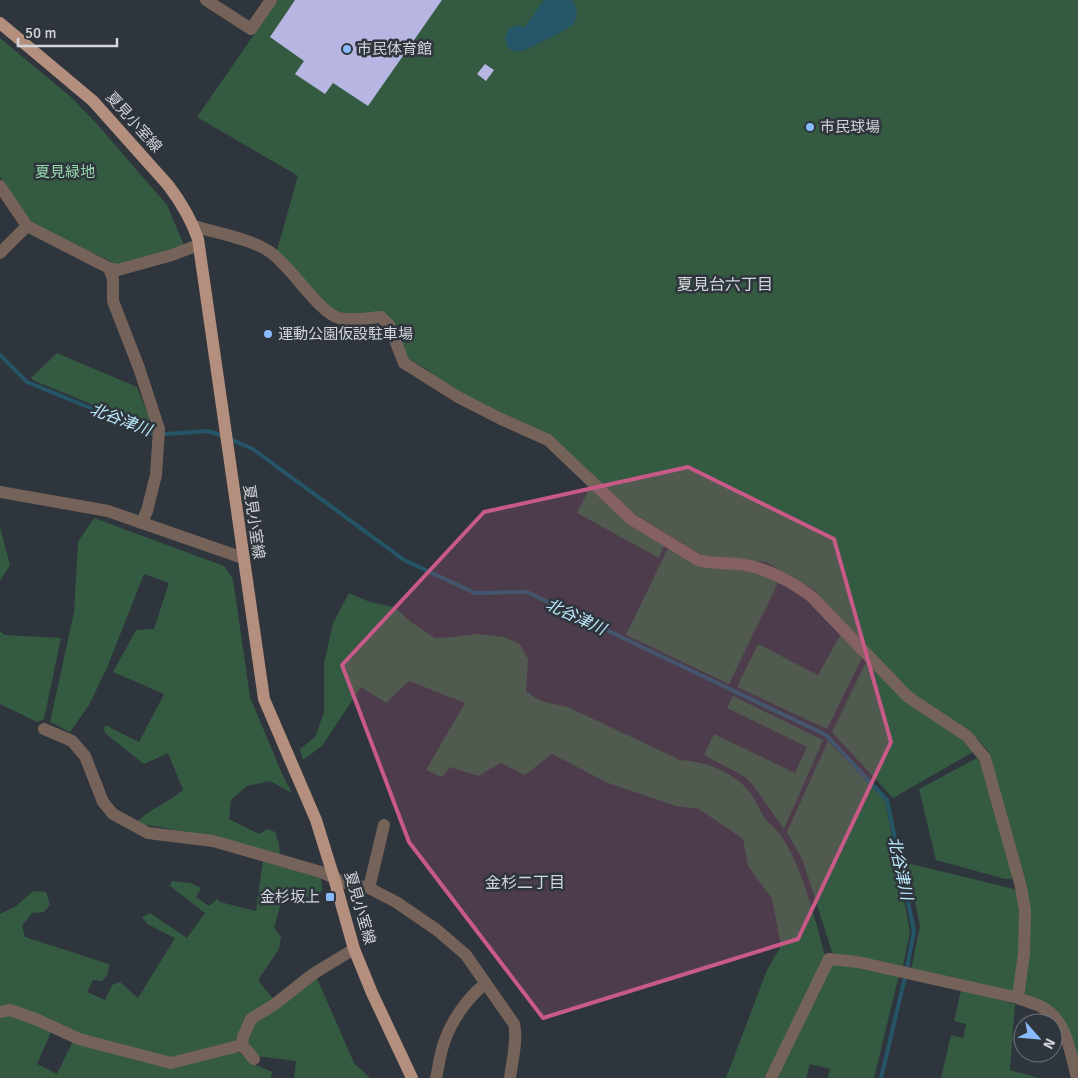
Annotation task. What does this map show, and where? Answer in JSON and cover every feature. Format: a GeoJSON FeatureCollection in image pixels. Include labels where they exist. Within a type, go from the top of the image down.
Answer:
{"type":"FeatureCollection","features":[{"type":"Feature","properties":{"kind":"main road","name":"夏見小室線"},"geometry":{"type":"LineString","coordinates":[[0,23],[79,88],[105,113],[168,185],[194,226],[264,699],[316,820],[354,950],[412,1078]]}},
{"type":"Feature","properties":{"kind":"street"},"geometry":{"type":"LineString","coordinates":[[206,0],[251,29],[268,1]]}},
{"type":"Feature","properties":{"kind":"street"},"geometry":{"type":"LineString","coordinates":[[0,186],[27,226],[109,268],[118,270],[172,255],[198,245]]}},
{"type":"Feature","properties":{"kind":"street"},"geometry":{"type":"LineString","coordinates":[[0,253],[27,226]]}},
{"type":"Feature","properties":{"kind":"street"},"geometry":{"type":"LineString","coordinates":[[194,226],[260,246],[272,252],[325,310],[336,318],[348,320],[382,317],[388,326],[404,363],[458,397],[548,440],[631,519],[698,560],[760,567],[797,586],[811,596],[908,696],[967,736],[985,758],[1021,887],[1025,911],[1025,928],[1018,998]]}},
{"type":"Feature","properties":{"kind":"street"},"geometry":{"type":"LineString","coordinates":[[109,268],[113,279],[113,301],[139,368],[159,435],[156,476],[147,511],[141,522]]}},
{"type":"Feature","properties":{"kind":"street"},"geometry":{"type":"LineString","coordinates":[[0,492],[108,511],[243,558]]}},
{"type":"Feature","properties":{"kind":"street"},"geometry":{"type":"LineString","coordinates":[[44,728],[72,741],[85,756],[103,802],[113,814],[148,833],[213,841],[321,872],[346,883],[369,888],[396,902],[453,942],[466,955],[514,1024],[517,1034],[512,1054],[510,1078]]}},
{"type":"Feature","properties":{"kind":"street"},"geometry":{"type":"LineString","coordinates":[[369,888],[384,825]]}},
{"type":"Feature","properties":{"kind":"street"},"geometry":{"type":"LineString","coordinates":[[254,1059],[242,1045],[243,1037],[251,1019],[275,1004],[313,974],[354,950]]}},
{"type":"Feature","properties":{"kind":"street"},"geometry":{"type":"LineString","coordinates":[[771,1078],[829,959],[858,962],[1018,998],[1041,1006],[1059,1021],[1064,1030],[1077,1078]]}},
{"type":"Feature","properties":{"kind":"street"},"geometry":{"type":"LineString","coordinates":[[436,1078],[445,1040],[468,1001],[485,984]]}},
{"type":"Feature","properties":{"kind":"street"},"geometry":{"type":"LineString","coordinates":[[0,1012],[10,1010],[38,1020],[79,1039],[171,1063],[242,1045]]}},
{"type":"Feature","properties":{"kind":"highlighted area"},"geometry":{"type":"Polygon","coordinates":[[[688,467],[834,539],[891,742],[798,939],[543,1018],[409,842],[342,665],[484,512],[688,467]]]}},
{"type":"Feature","properties":{"kind":"green space"},"geometry":{"type":"Polygon","coordinates":[[[278,0],[1078,0],[1078,1078],[1070,1041],[1063,1034],[1063,1013],[1043,1013],[1025,994],[1025,885],[988,751],[978,739],[910,693],[824,604],[816,591],[766,562],[705,557],[630,511],[564,449],[445,385],[428,370],[409,359],[388,319],[337,315],[277,250],[298,176],[197,117],[278,0]]]}},
{"type":"Feature","properties":{"kind":"green space","name":"夏見緑地"},"geometry":{"type":"Polygon","coordinates":[[[0,38],[71,97],[96,123],[167,205],[184,245],[118,265],[33,224],[0,177],[0,38]]]}},
{"type":"Feature","properties":{"kind":"green space"},"geometry":{"type":"Polygon","coordinates":[[[57,353],[137,387],[149,417],[149,428],[31,378],[57,353]]]}},
{"type":"Feature","properties":{"kind":"green space"},"geometry":{"type":"Polygon","coordinates":[[[591,489],[664,546],[659,558],[577,513],[588,491],[591,489]]]}},
{"type":"Feature","properties":{"kind":"green space"},"geometry":{"type":"Polygon","coordinates":[[[94,518],[224,566],[233,579],[250,697],[292,793],[270,781],[247,786],[231,800],[229,819],[259,834],[267,829],[275,832],[279,844],[280,857],[215,837],[136,823],[183,790],[168,753],[144,764],[106,734],[104,730],[105,725],[139,742],[164,694],[113,672],[136,630],[154,629],[169,583],[144,574],[107,668],[89,705],[70,732],[50,722],[74,612],[78,542],[94,518]]]}},
{"type":"Feature","properties":{"kind":"green space"},"geometry":{"type":"Polygon","coordinates":[[[0,527],[10,565],[0,581],[0,527]]]}},
{"type":"Feature","properties":{"kind":"green space"},"geometry":{"type":"Polygon","coordinates":[[[668,548],[760,571],[776,580],[777,585],[729,684],[626,635],[668,548]]]}},
{"type":"Feature","properties":{"kind":"green space"},"geometry":{"type":"Polygon","coordinates":[[[349,593],[370,602],[394,607],[411,622],[435,638],[478,634],[504,637],[520,644],[528,659],[526,691],[535,698],[568,707],[680,760],[699,762],[717,768],[734,777],[748,790],[764,817],[782,837],[798,868],[809,898],[826,959],[765,1078],[726,1078],[767,970],[781,946],[772,899],[748,866],[743,839],[699,809],[676,806],[608,783],[552,754],[525,775],[501,763],[478,776],[450,767],[442,777],[426,770],[465,703],[409,681],[386,703],[361,687],[322,746],[303,760],[300,749],[315,737],[324,712],[324,664],[333,623],[349,593]]]}},
{"type":"Feature","properties":{"kind":"green space"},"geometry":{"type":"Polygon","coordinates":[[[0,631],[5,635],[61,638],[44,719],[37,722],[0,704],[0,631]]]}},
{"type":"Feature","properties":{"kind":"green space"},"geometry":{"type":"Polygon","coordinates":[[[841,634],[863,656],[827,729],[737,687],[758,644],[818,675],[841,634]]]}},
{"type":"Feature","properties":{"kind":"green space"},"geometry":{"type":"Polygon","coordinates":[[[867,660],[971,745],[973,752],[893,798],[832,732],[867,660]]]}},
{"type":"Feature","properties":{"kind":"green space"},"geometry":{"type":"Polygon","coordinates":[[[733,696],[823,740],[784,829],[753,785],[745,777],[704,755],[714,734],[795,773],[807,747],[727,708],[733,696]]]}},
{"type":"Feature","properties":{"kind":"green space"},"geometry":{"type":"Polygon","coordinates":[[[828,741],[885,800],[910,932],[903,966],[837,955],[832,952],[803,861],[787,832],[828,741]]]}},
{"type":"Feature","properties":{"kind":"green space"},"geometry":{"type":"Polygon","coordinates":[[[977,758],[982,765],[1013,875],[1011,879],[936,860],[919,789],[977,758]]]}},
{"type":"Feature","properties":{"kind":"green space"},"geometry":{"type":"Polygon","coordinates":[[[263,861],[321,878],[322,890],[310,897],[284,892],[274,928],[281,937],[279,949],[258,980],[274,1000],[238,1043],[170,1061],[0,1009],[0,914],[16,906],[33,891],[46,892],[50,905],[44,912],[32,913],[22,926],[25,937],[109,964],[108,974],[102,981],[93,980],[87,992],[105,1000],[112,985],[120,982],[138,998],[175,938],[147,924],[142,917],[150,913],[187,938],[205,913],[170,886],[172,881],[191,883],[201,888],[196,897],[209,906],[217,899],[220,902],[256,911],[263,861]]]}},
{"type":"Feature","properties":{"kind":"green space"},"geometry":{"type":"Polygon","coordinates":[[[907,863],[1014,889],[1018,892],[1022,926],[1015,991],[1011,994],[911,970],[920,926],[907,863]]]}},
{"type":"Feature","properties":{"kind":"green space"},"geometry":{"type":"Polygon","coordinates":[[[834,963],[899,975],[874,1078],[828,1078],[830,1069],[810,1064],[806,1078],[776,1078],[831,965],[834,963]]]}},
{"type":"Feature","properties":{"kind":"green space"},"geometry":{"type":"Polygon","coordinates":[[[316,976],[354,1063],[370,1078],[294,1078],[296,1061],[256,1056],[249,1047],[247,1040],[255,1022],[316,976]]]}},
{"type":"Feature","properties":{"kind":"green space"},"geometry":{"type":"Polygon","coordinates":[[[961,990],[1015,1004],[1010,1070],[1039,1078],[941,1078],[951,1035],[963,1038],[966,1024],[954,1021],[961,990]]]}},
{"type":"Feature","properties":{"kind":"green space"},"geometry":{"type":"Polygon","coordinates":[[[11,1012],[51,1032],[37,1064],[57,1074],[73,1041],[172,1066],[237,1051],[254,1064],[272,1072],[271,1078],[0,1078],[0,1014],[11,1012]]]}},
{"type":"Feature","properties":{"kind":"water"},"geometry":{"type":"Polygon","coordinates":[[[544,0],[572,0],[577,15],[575,21],[565,30],[529,48],[514,51],[508,48],[505,38],[508,30],[516,25],[525,27],[544,0]]]}},
{"type":"Feature","properties":{"kind":"building","name":"市民体育館"},"geometry":{"type":"Polygon","coordinates":[[[295,0],[442,0],[368,106],[333,83],[325,94],[295,74],[304,61],[270,37],[295,0]]]}},
{"type":"Feature","properties":{"kind":"building"},"geometry":{"type":"Polygon","coordinates":[[[485,64],[494,70],[486,81],[477,74],[485,64]]]}},
{"type":"Feature","properties":{"kind":"waterway","name":"北谷津川"},"geometry":{"type":"LineString","coordinates":[[0,355],[27,382],[154,434],[208,431],[223,436]]}},
{"type":"Feature","properties":{"kind":"waterway","name":"北谷津川"},"geometry":{"type":"LineString","coordinates":[[230,439],[253,449],[404,560],[475,593],[527,592],[826,735],[887,800],[914,931],[881,1078]]}},
{"type":"Feature","properties":{"kind":"place","name":"市民体育館"},"geometry":{"type":"Point","coordinates":[347,49]}},
{"type":"Feature","properties":{"kind":"place","name":"市民球場"},"geometry":{"type":"Point","coordinates":[810,127]}},
{"type":"Feature","properties":{"kind":"place","name":"運動公園仮設駐車場"},"geometry":{"type":"Point","coordinates":[268,334]}},
{"type":"Feature","properties":{"kind":"place","name":"金杉坂上"},"geometry":{"type":"Point","coordinates":[330,897]}},
{"type":"Feature","properties":{"kind":"district","name":"夏見台六丁目"},"geometry":{"type":"Point","coordinates":[725,284]}},
{"type":"Feature","properties":{"kind":"district","name":"金杉二丁目"},"geometry":{"type":"Point","coordinates":[525,882]}}]}
